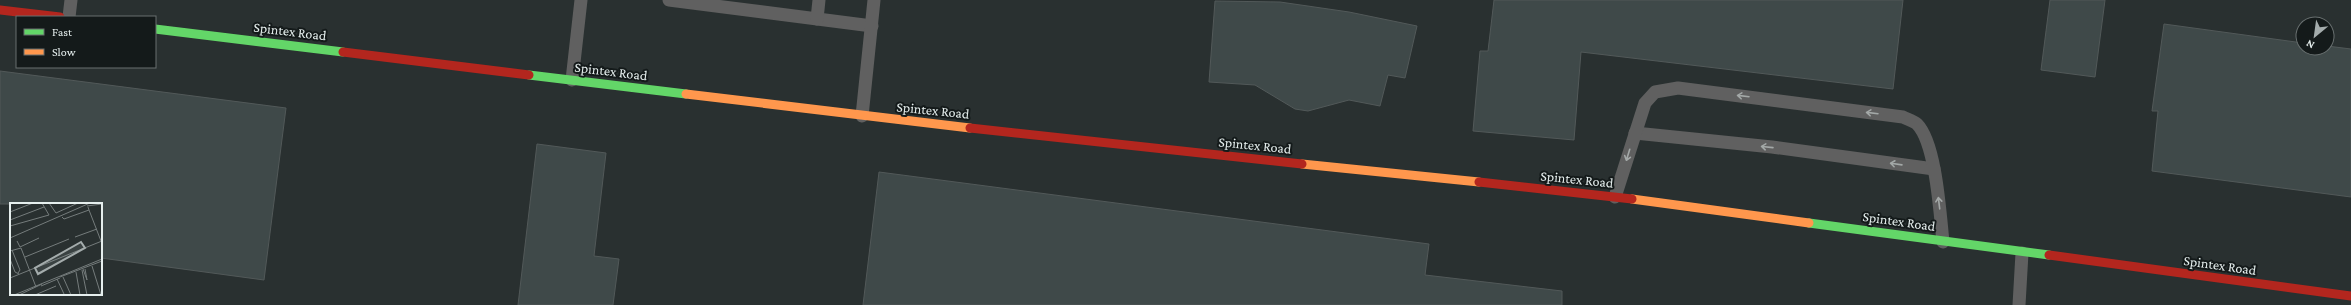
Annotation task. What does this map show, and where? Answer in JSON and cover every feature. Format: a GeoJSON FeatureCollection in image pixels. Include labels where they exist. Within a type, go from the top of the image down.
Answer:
{"type":"FeatureCollection","features":[{"type":"Feature","properties":{"kind":"main road"},"geometry":{"type":"LineString","coordinates":[[0,10],[51,16]]}},
{"type":"Feature","properties":{"kind":"main road","name":"Spintex Road"},"geometry":{"type":"LineString","coordinates":[[156,29],[862,116],[1615,197],[2342,299]]}},
{"type":"Feature","properties":{"kind":"lane"},"geometry":{"type":"LineString","coordinates":[[69,16],[71,0]]}},
{"type":"Feature","properties":{"kind":"lane"},"geometry":{"type":"LineString","coordinates":[[572,80],[581,0]]}},
{"type":"Feature","properties":{"kind":"lane"},"geometry":{"type":"LineString","coordinates":[[669,0],[872,26]]}},
{"type":"Feature","properties":{"kind":"lane"},"geometry":{"type":"LineString","coordinates":[[817,19],[819,0]]}},
{"type":"Feature","properties":{"kind":"lane"},"geometry":{"type":"LineString","coordinates":[[862,116],[874,0]]}},
{"type":"Feature","properties":{"kind":"lane"},"geometry":{"type":"LineString","coordinates":[[1615,197],[1645,103],[1656,92],[1678,88],[1903,117],[1917,124],[1924,135],[1934,169],[1943,242]]}},
{"type":"Feature","properties":{"kind":"lane"},"geometry":{"type":"LineString","coordinates":[[1635,132],[1772,147],[1934,169]]}},
{"type":"Feature","properties":{"kind":"lane"},"geometry":{"type":"LineString","coordinates":[[2018,305],[2022,253]]}},
{"type":"Feature","properties":{"kind":"building"},"geometry":{"type":"Polygon","coordinates":[[[1494,0],[1903,0],[1893,89],[1581,52],[1574,140],[1473,131],[1480,51],[1488,51],[1494,0]]]}},
{"type":"Feature","properties":{"kind":"building"},"geometry":{"type":"Polygon","coordinates":[[[2050,0],[2105,0],[2095,77],[2041,70],[2050,0]]]}},
{"type":"Feature","properties":{"kind":"building"},"geometry":{"type":"Polygon","coordinates":[[[1215,1],[1280,2],[1349,12],[1417,26],[1405,78],[1388,75],[1380,106],[1349,100],[1308,111],[1295,109],[1255,85],[1209,82],[1215,1]]]}},
{"type":"Feature","properties":{"kind":"building"},"geometry":{"type":"Polygon","coordinates":[[[2164,24],[2295,42],[2295,56],[2335,56],[2335,47],[2351,49],[2351,197],[2152,171],[2158,111],[2152,111],[2164,24]]]}},
{"type":"Feature","properties":{"kind":"building"},"geometry":{"type":"Polygon","coordinates":[[[0,71],[286,108],[264,280],[102,258],[102,203],[0,204],[0,71]]]}},
{"type":"Feature","properties":{"kind":"building"},"geometry":{"type":"Polygon","coordinates":[[[537,144],[606,153],[594,256],[619,259],[613,305],[518,305],[537,144]]]}},
{"type":"Feature","properties":{"kind":"building"},"geometry":{"type":"Polygon","coordinates":[[[879,172],[1429,244],[1425,275],[1562,291],[1562,305],[863,305],[879,172]]]}},
{"type":"Feature","properties":{"kind":"traffic: fast"},"geometry":{"type":"LineString","coordinates":[[156,29],[343,52]]}},
{"type":"Feature","properties":{"kind":"traffic: fast"},"geometry":{"type":"LineString","coordinates":[[529,75],[686,94]]}},
{"type":"Feature","properties":{"kind":"traffic: fast"},"geometry":{"type":"LineString","coordinates":[[1809,223],[2049,255]]}},
{"type":"Feature","properties":{"kind":"traffic: slow"},"geometry":{"type":"LineString","coordinates":[[686,94],[970,128]]}},
{"type":"Feature","properties":{"kind":"traffic: slow"},"geometry":{"type":"LineString","coordinates":[[1302,164],[1479,182]]}},
{"type":"Feature","properties":{"kind":"traffic: slow"},"geometry":{"type":"LineString","coordinates":[[1632,199],[1809,223]]}},
{"type":"Feature","properties":{"kind":"traffic: jam"},"geometry":{"type":"LineString","coordinates":[[0,10],[51,16]]}},
{"type":"Feature","properties":{"kind":"traffic: jam"},"geometry":{"type":"LineString","coordinates":[[343,52],[529,75]]}},
{"type":"Feature","properties":{"kind":"traffic: jam"},"geometry":{"type":"LineString","coordinates":[[970,128],[1302,164]]}},
{"type":"Feature","properties":{"kind":"traffic: jam"},"geometry":{"type":"LineString","coordinates":[[1479,182],[1632,199]]}},
{"type":"Feature","properties":{"kind":"traffic: jam"},"geometry":{"type":"LineString","coordinates":[[2049,255],[2351,296]]}}]}
